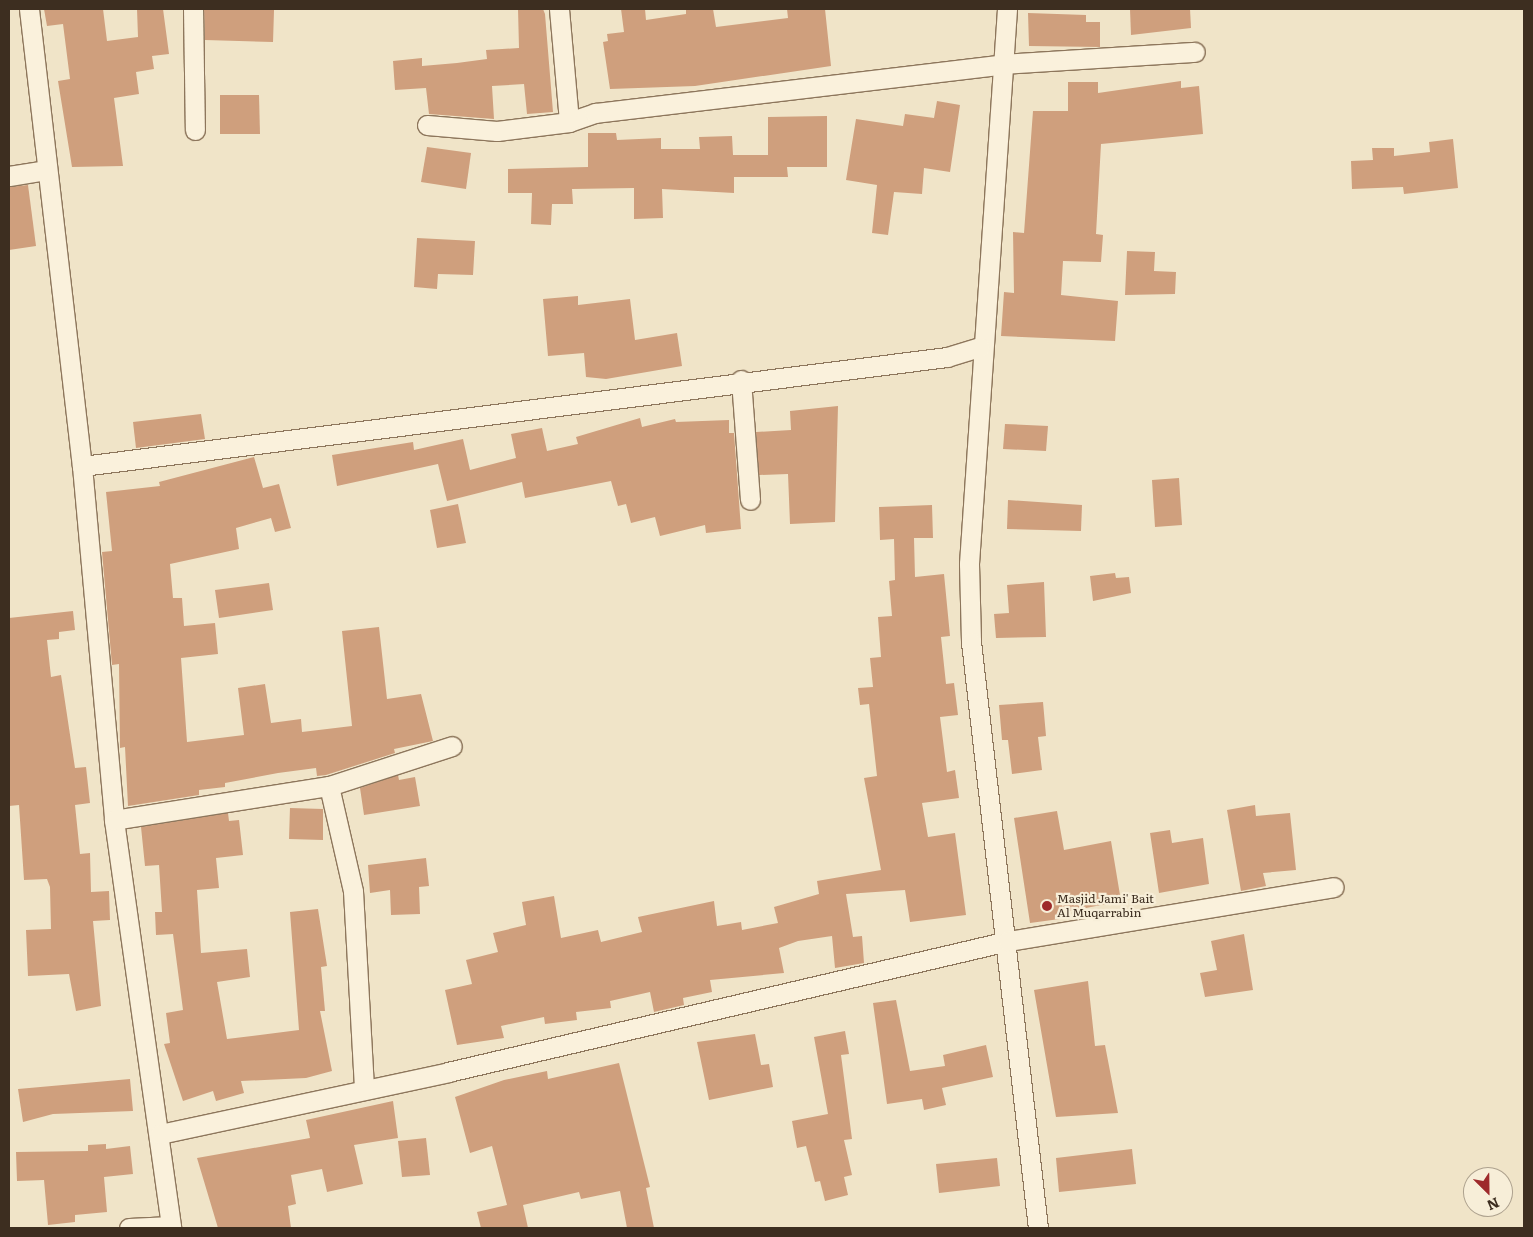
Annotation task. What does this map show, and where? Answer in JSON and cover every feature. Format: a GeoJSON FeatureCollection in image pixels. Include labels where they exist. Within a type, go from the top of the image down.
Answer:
{"type":"FeatureCollection","features":[{"type":"Feature","properties":{"kind":"street"},"geometry":{"type":"LineString","coordinates":[[29,9],[46,170],[82,466],[114,820],[160,1134],[171,1227],[128,1228]]}},
{"type":"Feature","properties":{"kind":"street"},"geometry":{"type":"LineString","coordinates":[[193,9],[195,130]]}},
{"type":"Feature","properties":{"kind":"street"},"geometry":{"type":"LineString","coordinates":[[559,9],[568,122]]}},
{"type":"Feature","properties":{"kind":"street"},"geometry":{"type":"LineString","coordinates":[[1007,9],[980,347],[969,564],[971,642],[1008,940],[1038,1228]]}},
{"type":"Feature","properties":{"kind":"street"},"geometry":{"type":"LineString","coordinates":[[427,125],[497,131],[568,122],[595,113],[1004,64],[1195,52]]}},
{"type":"Feature","properties":{"kind":"street"},"geometry":{"type":"LineString","coordinates":[[9,176],[46,170]]}},
{"type":"Feature","properties":{"kind":"street"},"geometry":{"type":"LineString","coordinates":[[82,466],[741,380],[947,357],[980,347]]}},
{"type":"Feature","properties":{"kind":"street"},"geometry":{"type":"LineString","coordinates":[[741,380],[750,500]]}},
{"type":"Feature","properties":{"kind":"street"},"geometry":{"type":"LineString","coordinates":[[114,820],[329,786],[452,746]]}},
{"type":"Feature","properties":{"kind":"street"},"geometry":{"type":"LineString","coordinates":[[329,786],[353,891],[364,1090]]}},
{"type":"Feature","properties":{"kind":"street"},"geometry":{"type":"LineString","coordinates":[[160,1134],[364,1090],[1008,940],[1334,887]]}},
{"type":"Feature","properties":{"kind":"building"},"geometry":{"type":"Polygon","coordinates":[[[44,9],[103,9],[107,41],[138,37],[137,9],[163,9],[169,54],[152,56],[154,69],[136,72],[139,94],[114,98],[123,166],[72,167],[58,81],[70,79],[63,24],[47,26],[44,9]]]}},
{"type":"Feature","properties":{"kind":"building"},"geometry":{"type":"Polygon","coordinates":[[[204,9],[274,10],[273,42],[205,40],[204,9]]]}},
{"type":"Feature","properties":{"kind":"building"},"geometry":{"type":"Polygon","coordinates":[[[518,9],[543,9],[545,14],[553,112],[527,114],[524,84],[492,86],[494,119],[429,114],[426,88],[395,90],[393,61],[422,58],[422,66],[457,63],[487,59],[486,50],[519,48],[518,9]]]}},
{"type":"Feature","properties":{"kind":"building"},"geometry":{"type":"Polygon","coordinates":[[[621,9],[645,9],[646,20],[686,14],[686,9],[713,9],[716,27],[788,18],[787,9],[825,9],[831,66],[695,86],[610,89],[603,42],[608,41],[607,34],[624,32],[621,9]]]}},
{"type":"Feature","properties":{"kind":"building"},"geometry":{"type":"Polygon","coordinates":[[[1130,9],[1190,9],[1191,28],[1131,35],[1130,9]]]}},
{"type":"Feature","properties":{"kind":"building"},"geometry":{"type":"Polygon","coordinates":[[[1028,13],[1086,15],[1086,22],[1100,22],[1100,47],[1029,46],[1028,13]]]}},
{"type":"Feature","properties":{"kind":"building"},"geometry":{"type":"Polygon","coordinates":[[[1181,81],[1181,88],[1199,86],[1203,134],[1101,144],[1096,234],[1103,235],[1101,262],[1063,261],[1061,295],[1118,301],[1115,341],[1001,336],[1004,292],[1014,293],[1013,232],[1024,233],[1033,111],[1068,111],[1068,82],[1098,82],[1098,93],[1181,81]]]}},
{"type":"Feature","properties":{"kind":"building"},"geometry":{"type":"Polygon","coordinates":[[[220,95],[259,95],[260,134],[220,134],[220,95]]]}},
{"type":"Feature","properties":{"kind":"building"},"geometry":{"type":"Polygon","coordinates":[[[937,101],[960,105],[950,172],[924,168],[922,194],[894,192],[888,235],[872,233],[877,185],[846,180],[856,119],[903,126],[905,114],[934,118],[937,101]]]}},
{"type":"Feature","properties":{"kind":"building"},"geometry":{"type":"Polygon","coordinates":[[[827,116],[827,167],[787,167],[788,177],[734,177],[734,193],[662,189],[663,218],[634,219],[634,188],[572,189],[573,204],[552,204],[551,225],[531,224],[532,193],[508,193],[508,169],[588,167],[588,133],[616,133],[617,140],[661,138],[661,149],[700,149],[699,137],[732,136],[733,155],[768,155],[768,117],[827,116]]]}},
{"type":"Feature","properties":{"kind":"building"},"geometry":{"type":"Polygon","coordinates":[[[1453,139],[1458,188],[1404,194],[1403,187],[1352,189],[1351,161],[1373,160],[1372,148],[1394,148],[1394,156],[1430,152],[1429,142],[1453,139]]]}},
{"type":"Feature","properties":{"kind":"building"},"geometry":{"type":"Polygon","coordinates":[[[427,147],[471,153],[466,189],[421,182],[427,147]]]}},
{"type":"Feature","properties":{"kind":"building"},"geometry":{"type":"Polygon","coordinates":[[[28,185],[36,246],[9,250],[9,187],[28,185]]]}},
{"type":"Feature","properties":{"kind":"building"},"geometry":{"type":"Polygon","coordinates":[[[417,238],[475,241],[473,275],[438,274],[437,289],[414,287],[417,238]]]}},
{"type":"Feature","properties":{"kind":"building"},"geometry":{"type":"Polygon","coordinates":[[[1127,251],[1155,252],[1154,271],[1176,272],[1175,294],[1125,295],[1127,251]]]}},
{"type":"Feature","properties":{"kind":"building"},"geometry":{"type":"Polygon","coordinates":[[[578,296],[578,305],[630,299],[635,340],[677,333],[682,366],[606,379],[586,377],[584,353],[548,356],[543,299],[578,296]]]}},
{"type":"Feature","properties":{"kind":"building"},"geometry":{"type":"Polygon","coordinates":[[[838,406],[835,522],[790,524],[788,474],[759,475],[756,432],[791,430],[790,411],[838,406]]]}},
{"type":"Feature","properties":{"kind":"building"},"geometry":{"type":"Polygon","coordinates":[[[201,414],[205,439],[136,448],[133,422],[201,414]]]}},
{"type":"Feature","properties":{"kind":"building"},"geometry":{"type":"Polygon","coordinates":[[[640,418],[642,427],[675,419],[676,422],[729,420],[729,433],[734,433],[741,529],[706,533],[705,525],[660,536],[655,517],[631,523],[626,504],[618,506],[611,481],[525,498],[522,482],[447,501],[438,464],[337,486],[332,455],[413,442],[414,450],[463,439],[470,470],[516,458],[511,434],[542,428],[547,451],[578,444],[576,437],[640,418]]]}},
{"type":"Feature","properties":{"kind":"building"},"geometry":{"type":"Polygon","coordinates":[[[1005,424],[1048,426],[1046,451],[1003,449],[1005,424]]]}},
{"type":"Feature","properties":{"kind":"building"},"geometry":{"type":"Polygon","coordinates":[[[254,457],[263,488],[279,484],[291,528],[275,532],[271,518],[236,528],[239,549],[170,564],[173,598],[182,598],[184,626],[215,623],[218,654],[181,658],[187,742],[244,735],[238,688],[265,684],[271,723],[301,719],[302,732],[352,726],[342,631],[379,627],[387,699],[421,694],[433,741],[394,749],[395,753],[326,775],[317,776],[316,768],[278,773],[225,783],[225,787],[199,790],[199,795],[128,806],[125,747],[120,748],[119,664],[112,665],[102,552],[112,551],[106,492],[160,486],[159,482],[254,457]]]}},
{"type":"Feature","properties":{"kind":"building"},"geometry":{"type":"Polygon","coordinates":[[[1179,478],[1182,525],[1155,527],[1152,480],[1179,478]]]}},
{"type":"Feature","properties":{"kind":"building"},"geometry":{"type":"Polygon","coordinates":[[[1008,500],[1082,505],[1081,531],[1007,529],[1008,500]]]}},
{"type":"Feature","properties":{"kind":"building"},"geometry":{"type":"Polygon","coordinates":[[[458,504],[466,543],[437,548],[430,510],[458,504]]]}},
{"type":"Feature","properties":{"kind":"building"},"geometry":{"type":"Polygon","coordinates":[[[932,505],[933,538],[914,538],[915,577],[944,574],[950,636],[941,637],[946,684],[954,683],[958,715],[940,717],[947,772],[955,770],[959,798],[922,803],[928,837],[955,833],[966,915],[910,922],[905,890],[846,894],[853,937],[862,936],[864,963],[835,968],[832,936],[798,941],[779,948],[784,973],[710,980],[712,992],[683,998],[684,1005],[654,1012],[650,992],[610,1001],[611,1008],[576,1012],[577,1020],[545,1024],[544,1017],[501,1026],[504,1038],[457,1045],[445,990],[472,984],[466,960],[498,952],[493,933],[526,925],[522,902],[554,896],[561,938],[598,930],[601,942],[642,932],[638,917],[714,901],[717,926],[741,922],[742,930],[778,923],[774,907],[819,894],[817,881],[881,870],[864,778],[877,776],[869,704],[860,705],[858,688],[873,687],[870,658],[881,657],[878,617],[892,616],[889,581],[895,580],[894,539],[880,540],[879,507],[932,505]]]}},
{"type":"Feature","properties":{"kind":"building"},"geometry":{"type":"Polygon","coordinates":[[[1115,573],[1116,578],[1129,577],[1131,593],[1093,601],[1090,576],[1115,573]]]}},
{"type":"Feature","properties":{"kind":"building"},"geometry":{"type":"Polygon","coordinates":[[[1044,582],[1046,637],[996,638],[994,614],[1009,613],[1007,585],[1044,582]]]}},
{"type":"Feature","properties":{"kind":"building"},"geometry":{"type":"Polygon","coordinates":[[[269,583],[273,610],[219,618],[215,590],[269,583]]]}},
{"type":"Feature","properties":{"kind":"building"},"geometry":{"type":"Polygon","coordinates":[[[73,611],[75,630],[59,632],[59,639],[47,640],[51,677],[61,675],[75,768],[86,767],[90,803],[75,805],[80,854],[90,853],[91,892],[109,891],[110,920],[93,921],[101,1006],[76,1011],[69,974],[28,976],[26,930],[51,929],[50,887],[47,879],[24,880],[19,805],[9,806],[9,618],[73,611]]]}},
{"type":"Feature","properties":{"kind":"building"},"geometry":{"type":"Polygon","coordinates":[[[1043,702],[1046,736],[1038,737],[1042,770],[1012,774],[1008,740],[1002,740],[999,705],[1043,702]]]}},
{"type":"Feature","properties":{"kind":"building"},"geometry":{"type":"Polygon","coordinates":[[[398,775],[399,780],[415,777],[420,806],[364,815],[360,788],[398,775]]]}},
{"type":"Feature","properties":{"kind":"building"},"geometry":{"type":"Polygon","coordinates":[[[1255,805],[1256,816],[1290,813],[1296,870],[1263,873],[1266,886],[1241,891],[1227,810],[1255,805]]]}},
{"type":"Feature","properties":{"kind":"building"},"geometry":{"type":"Polygon","coordinates":[[[290,808],[323,809],[323,840],[289,839],[290,808]]]}},
{"type":"Feature","properties":{"kind":"building"},"geometry":{"type":"Polygon","coordinates":[[[1057,811],[1064,850],[1111,841],[1121,901],[1066,912],[1067,918],[1030,923],[1014,818],[1057,811]]]}},
{"type":"Feature","properties":{"kind":"building"},"geometry":{"type":"Polygon","coordinates":[[[228,813],[229,821],[239,820],[243,855],[216,858],[219,888],[197,890],[201,953],[247,949],[250,977],[217,982],[227,1039],[299,1030],[290,912],[318,909],[327,966],[321,967],[325,1011],[320,1011],[332,1071],[306,1078],[241,1081],[244,1093],[216,1101],[213,1091],[183,1101],[164,1044],[170,1043],[166,1013],[183,1010],[173,934],[156,935],[155,912],[162,912],[159,865],[145,866],[141,827],[228,813]]]}},
{"type":"Feature","properties":{"kind":"building"},"geometry":{"type":"Polygon","coordinates":[[[1170,830],[1172,843],[1203,838],[1209,884],[1159,893],[1150,833],[1170,830]]]}},
{"type":"Feature","properties":{"kind":"building"},"geometry":{"type":"Polygon","coordinates":[[[426,858],[429,886],[419,887],[420,914],[391,915],[390,890],[370,893],[368,865],[426,858]]]}},
{"type":"Feature","properties":{"kind":"building"},"geometry":{"type":"Polygon","coordinates":[[[1244,934],[1253,990],[1205,997],[1200,973],[1217,970],[1211,941],[1244,934]]]}},
{"type":"Feature","properties":{"kind":"building"},"geometry":{"type":"Polygon","coordinates":[[[1088,981],[1095,1046],[1105,1045],[1118,1113],[1056,1117],[1034,990],[1088,981]]]}},
{"type":"Feature","properties":{"kind":"building"},"geometry":{"type":"Polygon","coordinates":[[[896,1000],[910,1071],[945,1066],[943,1055],[986,1045],[993,1077],[942,1088],[946,1105],[924,1110],[922,1099],[887,1104],[873,1003],[896,1000]]]}},
{"type":"Feature","properties":{"kind":"building"},"geometry":{"type":"Polygon","coordinates":[[[845,1031],[849,1054],[841,1055],[852,1139],[844,1140],[852,1175],[844,1177],[848,1195],[825,1201],[820,1181],[815,1182],[806,1146],[797,1148],[792,1121],[828,1114],[814,1037],[845,1031]]]}},
{"type":"Feature","properties":{"kind":"building"},"geometry":{"type":"Polygon","coordinates":[[[755,1034],[761,1065],[769,1064],[773,1087],[709,1100],[697,1042],[755,1034]]]}},
{"type":"Feature","properties":{"kind":"building"},"geometry":{"type":"Polygon","coordinates":[[[619,1063],[650,1187],[646,1188],[654,1228],[627,1228],[620,1191],[581,1199],[579,1192],[523,1205],[528,1228],[481,1228],[477,1212],[507,1205],[492,1146],[470,1153],[455,1097],[504,1080],[547,1071],[548,1079],[619,1063]]]}},
{"type":"Feature","properties":{"kind":"building"},"geometry":{"type":"Polygon","coordinates":[[[130,1079],[133,1111],[53,1114],[23,1122],[18,1089],[130,1079]]]}},
{"type":"Feature","properties":{"kind":"building"},"geometry":{"type":"Polygon","coordinates":[[[393,1101],[398,1138],[354,1145],[363,1184],[327,1192],[322,1169],[291,1175],[296,1204],[288,1206],[291,1228],[218,1228],[197,1158],[310,1138],[306,1120],[393,1101]]]}},
{"type":"Feature","properties":{"kind":"building"},"geometry":{"type":"Polygon","coordinates":[[[426,1138],[430,1175],[402,1177],[398,1141],[426,1138]]]}},
{"type":"Feature","properties":{"kind":"building"},"geometry":{"type":"Polygon","coordinates":[[[106,1144],[106,1149],[130,1146],[133,1174],[104,1177],[107,1212],[75,1215],[75,1222],[48,1225],[44,1180],[17,1181],[16,1152],[88,1151],[88,1145],[106,1144]]]}},
{"type":"Feature","properties":{"kind":"building"},"geometry":{"type":"Polygon","coordinates":[[[1132,1149],[1136,1184],[1059,1192],[1056,1158],[1132,1149]]]}},
{"type":"Feature","properties":{"kind":"building"},"geometry":{"type":"Polygon","coordinates":[[[997,1158],[1000,1186],[939,1193],[936,1164],[997,1158]]]}},
{"type":"Feature","properties":{"kind":"place","name":"Masjid Jami' Bait Al Muqarrabin"},"geometry":{"type":"Point","coordinates":[1047,906]}}]}
